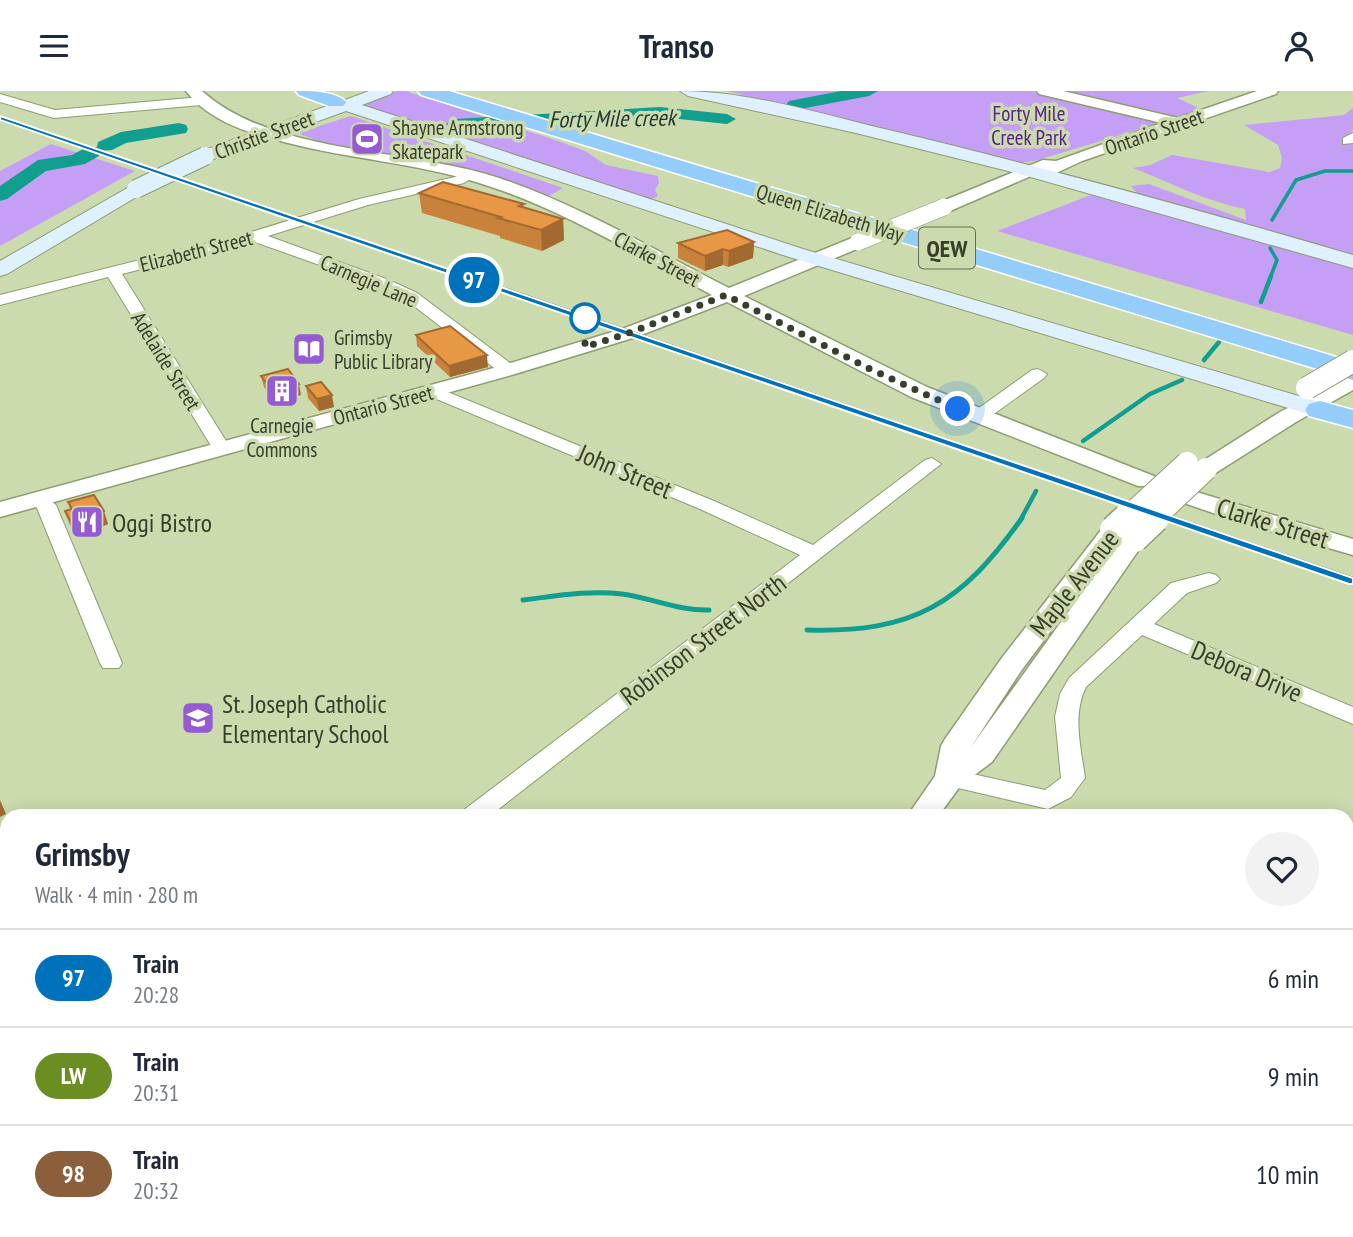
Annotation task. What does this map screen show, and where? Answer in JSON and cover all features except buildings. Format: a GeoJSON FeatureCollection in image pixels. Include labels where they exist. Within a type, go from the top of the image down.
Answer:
{"type":"FeatureCollection","features":[{"type":"Feature","properties":{"kind":"highway"},"geometry":{"type":"LineString","coordinates":[[306,91],[341,104]]}},
{"type":"Feature","properties":{"kind":"highway","name":"Queen Elizabeth Way"},"geometry":{"type":"LineString","coordinates":[[428,91],[504,114],[578,122],[1353,349]]}},
{"type":"Feature","properties":{"kind":"highway","name":"Queen Elizabeth Way"},"geometry":{"type":"LineString","coordinates":[[477,91],[544,119],[1353,371]]}},
{"type":"Feature","properties":{"kind":"highway"},"geometry":{"type":"LineString","coordinates":[[1308,400],[1353,419]]}},
{"type":"Feature","properties":{"kind":"main road"},"geometry":{"type":"LineString","coordinates":[[688,91],[878,133],[1034,172],[1353,262]]}},
{"type":"Feature","properties":{"kind":"main road","name":"Christie Street"},"geometry":{"type":"LineString","coordinates":[[0,256],[130,187],[199,155],[372,92]]}},
{"type":"Feature","properties":{"kind":"main road"},"geometry":{"type":"LineString","coordinates":[[341,104],[816,259],[1308,400]]}},
{"type":"Feature","properties":{"kind":"main road","name":"Christie Street"},"geometry":{"type":"LineString","coordinates":[[0,270],[130,187]]}},
{"type":"Feature","properties":{"kind":"street"},"geometry":{"type":"LineString","coordinates":[[1044,91],[1181,123]]}},
{"type":"Feature","properties":{"kind":"street","name":"Ontario Street"},"geometry":{"type":"LineString","coordinates":[[0,510],[508,370],[629,333],[789,272],[842,248],[1034,172],[1046,171],[1076,158],[1271,91]]}},
{"type":"Feature","properties":{"kind":"street"},"geometry":{"type":"LineString","coordinates":[[0,98],[54,114],[65,114],[197,96]]}},
{"type":"Feature","properties":{"kind":"street","name":"Clarke Street"},"geometry":{"type":"LineString","coordinates":[[197,96],[229,119],[264,130],[342,152],[471,174],[545,202],[870,369],[978,417],[1146,481]]}},
{"type":"Feature","properties":{"kind":"street","name":"Elizabeth Street"},"geometry":{"type":"LineString","coordinates":[[0,300],[253,236],[364,202],[459,180],[471,174]]}},
{"type":"Feature","properties":{"kind":"street","name":"Carnegie Lane"},"geometry":{"type":"LineString","coordinates":[[253,236],[384,283],[411,296],[508,370]]}},
{"type":"Feature","properties":{"kind":"street","name":"Adelaide Street"},"geometry":{"type":"LineString","coordinates":[[113,272],[222,449]]}},
{"type":"Feature","properties":{"kind":"street","name":"Maple Avenue"},"geometry":{"type":"LineString","coordinates":[[1308,400],[1353,361]]}},
{"type":"Feature","properties":{"kind":"street"},"geometry":{"type":"LineString","coordinates":[[978,417],[1038,374]]}},
{"type":"Feature","properties":{"kind":"street","name":"Maple Avenue"},"geometry":{"type":"LineString","coordinates":[[927,809],[950,778],[981,755],[1124,534],[1196,466],[1308,400],[1353,381]]}},
{"type":"Feature","properties":{"kind":"street","name":"John Street"},"geometry":{"type":"LineString","coordinates":[[433,391],[707,505],[816,554]]}},
{"type":"Feature","properties":{"kind":"street","name":"Robinson Street North"},"geometry":{"type":"LineString","coordinates":[[482,809],[932,464]]}},
{"type":"Feature","properties":{"kind":"street","name":"Clarke Street"},"geometry":{"type":"LineString","coordinates":[[1194,498],[1257,520],[1353,547]]}},
{"type":"Feature","properties":{"kind":"street"},"geometry":{"type":"LineString","coordinates":[[38,500],[46,505],[111,663]]}},
{"type":"Feature","properties":{"kind":"street"},"geometry":{"type":"LineString","coordinates":[[950,778],[1048,800],[1061,793],[1073,778],[1066,713],[1068,696],[1077,683],[1179,588],[1209,579]]}},
{"type":"Feature","properties":{"kind":"street","name":"Debora Drive"},"geometry":{"type":"LineString","coordinates":[[1140,626],[1353,716]]}},
{"type":"Feature","properties":{"kind":"green space"},"geometry":{"type":"Polygon","coordinates":[[[397,91],[406,91],[558,141],[585,151],[606,165],[658,176],[659,183],[655,190],[658,196],[649,200],[367,109],[365,104],[397,91]]]}},
{"type":"Feature","properties":{"kind":"green space","name":"Forty Mile Creek Park"},"geometry":{"type":"Polygon","coordinates":[[[727,91],[1033,91],[1142,114],[1161,123],[1034,161],[1016,163],[727,91]]]}},
{"type":"Feature","properties":{"kind":"green space"},"geometry":{"type":"Polygon","coordinates":[[[1068,91],[1209,91],[1177,98],[1203,110],[1178,117],[1068,91]]]}},
{"type":"Feature","properties":{"kind":"green space"},"geometry":{"type":"Polygon","coordinates":[[[1353,108],[1353,130],[1342,140],[1353,143],[1353,256],[1140,196],[1131,186],[1149,184],[1246,220],[1245,209],[1202,197],[1133,168],[1150,165],[1172,155],[1270,172],[1280,168],[1282,158],[1278,145],[1244,125],[1344,115],[1353,108]]]}},
{"type":"Feature","properties":{"kind":"green space"},"geometry":{"type":"Polygon","coordinates":[[[351,116],[563,188],[547,197],[474,171],[326,144],[297,133],[351,116]]]}},
{"type":"Feature","properties":{"kind":"green space"},"geometry":{"type":"Polygon","coordinates":[[[51,144],[135,171],[0,246],[0,171],[51,144]]]}},
{"type":"Feature","properties":{"kind":"green space"},"geometry":{"type":"Polygon","coordinates":[[[1091,195],[1121,201],[1353,267],[1353,335],[997,231],[1091,195]]]}},
{"type":"Feature","properties":{"kind":"waterway","name":"Forty Mile creek"},"geometry":{"type":"LineString","coordinates":[[795,105],[869,91]]}},
{"type":"Feature","properties":{"kind":"waterway","name":"Forty Mile creek"},"geometry":{"type":"LineString","coordinates":[[455,124],[660,112],[727,119]]}},
{"type":"Feature","properties":{"kind":"waterway","name":"Forty Mile creek"},"geometry":{"type":"LineString","coordinates":[[105,146],[121,138],[179,129]]}},
{"type":"Feature","properties":{"kind":"waterway","name":"Forty Mile creek"},"geometry":{"type":"LineString","coordinates":[[0,195],[39,166],[78,160],[92,152]]}},
{"type":"Feature","properties":{"kind":"waterway"},"geometry":{"type":"LineString","coordinates":[[1272,220],[1296,180],[1325,171],[1353,171]]}},
{"type":"Feature","properties":{"kind":"waterway"},"geometry":{"type":"LineString","coordinates":[[1270,248],[1277,260],[1270,278]]}},
{"type":"Feature","properties":{"kind":"waterway"},"geometry":{"type":"LineString","coordinates":[[1261,302],[1271,276]]}},
{"type":"Feature","properties":{"kind":"waterway"},"geometry":{"type":"LineString","coordinates":[[1204,360],[1219,342]]}},
{"type":"Feature","properties":{"kind":"waterway"},"geometry":{"type":"LineString","coordinates":[[1083,441],[1150,394],[1182,380]]}},
{"type":"Feature","properties":{"kind":"waterway"},"geometry":{"type":"LineString","coordinates":[[1021,519],[1036,491]]}},
{"type":"Feature","properties":{"kind":"waterway"},"geometry":{"type":"LineString","coordinates":[[807,630],[844,630],[877,626],[906,619],[932,607],[978,572],[1022,518]]}},
{"type":"Feature","properties":{"kind":"waterway"},"geometry":{"type":"LineString","coordinates":[[523,600],[610,593],[709,610]]}},
{"type":"Feature","properties":{"kind":"railway"},"geometry":{"type":"LineString","coordinates":[[0,118],[468,278]]}},
{"type":"Feature","properties":{"kind":"railway"},"geometry":{"type":"LineString","coordinates":[[463,276],[1173,519]]}},
{"type":"Feature","properties":{"kind":"railway"},"geometry":{"type":"LineString","coordinates":[[1168,518],[1353,581]]}},
{"type":"Feature","properties":{"kind":"train","name":"97"},"geometry":{"type":"LineString","coordinates":[[0,118],[1353,581]]}},
{"type":"Feature","properties":{"kind":"place","name":"Shayne Armstrong Skatepark"},"geometry":{"type":"Point","coordinates":[367,139]}},
{"type":"Feature","properties":{"kind":"place","name":"Grimsby Public Library"},"geometry":{"type":"Point","coordinates":[309,349]}},
{"type":"Feature","properties":{"kind":"place","name":"Carnegie Commons"},"geometry":{"type":"Point","coordinates":[282,391]}},
{"type":"Feature","properties":{"kind":"place","name":"Oggi Bistro"},"geometry":{"type":"Point","coordinates":[87,522]}},
{"type":"Feature","properties":{"kind":"place","name":"St. Joseph Catholic Elementary School"},"geometry":{"type":"Point","coordinates":[198,718]}},
{"type":"Feature","properties":{"kind":"route"},"geometry":{"type":"LineString","coordinates":[[585,318],[585,347],[726,295],[870,369],[958,409]]}}]}
